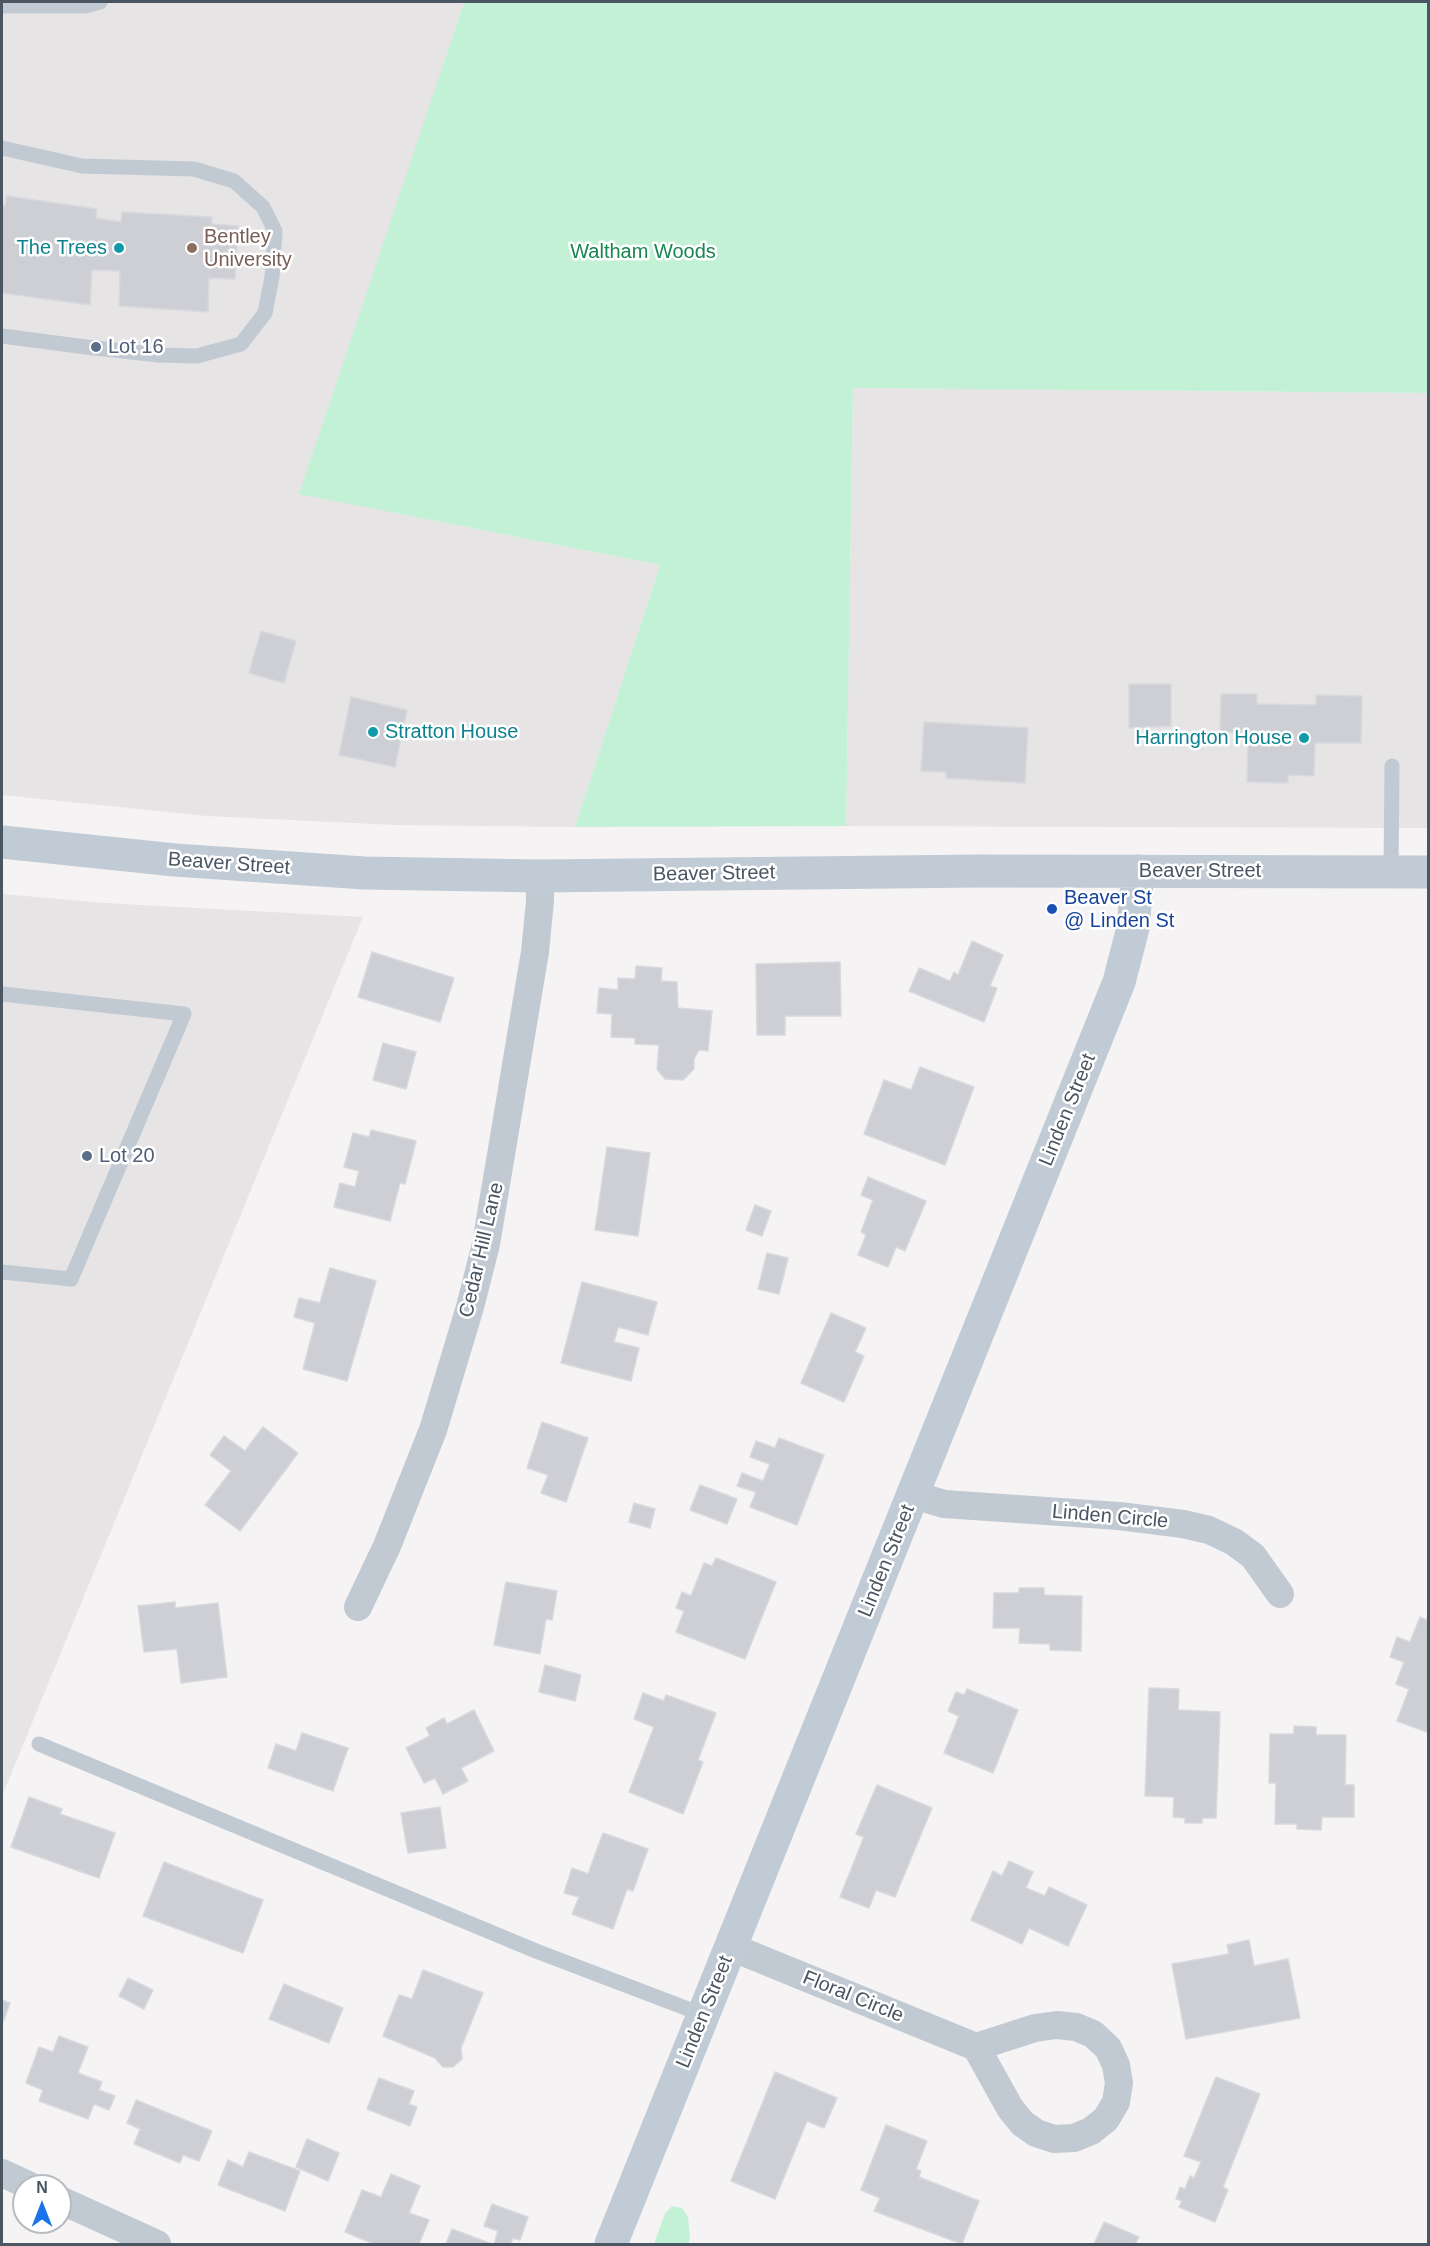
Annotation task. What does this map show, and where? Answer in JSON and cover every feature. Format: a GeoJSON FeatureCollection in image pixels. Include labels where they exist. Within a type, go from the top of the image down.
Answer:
{"type":"FeatureCollection","features":[{"type":"Feature","properties":{"kind":"street","name":"Beaver Street"},"geometry":{"type":"LineString","coordinates":[[2,842],[244,867],[364,873],[540,876],[905,871],[1428,872]]}},
{"type":"Feature","properties":{"kind":"street","name":"Linden Street"},"geometry":{"type":"LineString","coordinates":[[611,2244],[1119,982],[1133,928],[1138,871]]}},
{"type":"Feature","properties":{"kind":"street","name":"Cedar Hill Lane"},"geometry":{"type":"LineString","coordinates":[[358,1607],[387,1546],[433,1430],[470,1307],[486,1244],[535,952],[540,876]]}},
{"type":"Feature","properties":{"kind":"street","name":"Linden Circle"},"geometry":{"type":"LineString","coordinates":[[914,1496],[944,1504],[1119,1516],[1183,1524],[1209,1530],[1234,1542],[1253,1556],[1280,1594]]}},
{"type":"Feature","properties":{"kind":"street","name":"Floral Circle"},"geometry":{"type":"LineString","coordinates":[[731,1947],[976,2046]]}},
{"type":"Feature","properties":{"kind":"street"},"geometry":{"type":"LineString","coordinates":[[1056,2025],[1076,2027],[1093,2034],[1107,2048],[1116,2065],[1119,2083],[1116,2102],[1106,2119],[1091,2131],[1074,2138],[1054,2139],[1036,2133],[1010,2108],[976,2046],[1035,2028],[1056,2025]]}},
{"type":"Feature","properties":{"kind":"street"},"geometry":{"type":"LineString","coordinates":[[72,2205],[157,2244]]}},
{"type":"Feature","properties":{"kind":"lane"},"geometry":{"type":"LineString","coordinates":[[2,6],[85,6],[100,2]]}},
{"type":"Feature","properties":{"kind":"lane"},"geometry":{"type":"LineString","coordinates":[[2,148],[82,166],[194,169],[234,181],[263,207],[275,231],[272,277],[265,313],[241,344],[197,356],[187,356],[86,347],[2,336]]}},
{"type":"Feature","properties":{"kind":"lane"},"geometry":{"type":"LineString","coordinates":[[1391,872],[1392,766]]}},
{"type":"Feature","properties":{"kind":"lane"},"geometry":{"type":"LineString","coordinates":[[2,994],[184,1014],[71,1279],[2,1272]]}},
{"type":"Feature","properties":{"kind":"lane"},"geometry":{"type":"LineString","coordinates":[[39,1744],[536,1951],[704,2015]]}},
{"type":"Feature","properties":{"kind":"shaded area","name":"Bentley University"},"geometry":{"type":"Polygon","coordinates":[[[2,2],[464,2],[300,494],[660,565],[575,827],[395,825],[207,816],[2,795],[2,2]]]}},
{"type":"Feature","properties":{"kind":"shaded area"},"geometry":{"type":"Polygon","coordinates":[[[853,388],[1428,393],[1428,828],[846,826],[853,388]]]}},
{"type":"Feature","properties":{"kind":"shaded area"},"geometry":{"type":"Polygon","coordinates":[[[2,894],[105,903],[363,917],[2,1796],[2,894]]]}},
{"type":"Feature","properties":{"kind":"green space","name":"Waltham Woods"},"geometry":{"type":"Polygon","coordinates":[[[464,2],[1428,2],[1428,393],[853,388],[846,826],[575,827],[660,565],[299,494],[464,2]]]}},
{"type":"Feature","properties":{"kind":"green space"},"geometry":{"type":"Polygon","coordinates":[[[672,2206],[682,2208],[688,2217],[690,2239],[688,2244],[654,2244],[665,2213],[672,2206]]]}},
{"type":"Feature","properties":{"kind":"building","name":"The Trees"},"geometry":{"type":"Polygon","coordinates":[[[7,196],[97,209],[96,218],[121,222],[122,212],[212,217],[212,224],[238,226],[235,279],[209,278],[208,312],[119,306],[120,271],[92,270],[90,305],[2,293],[2,205],[5,206],[7,196]]]}},
{"type":"Feature","properties":{"kind":"building"},"geometry":{"type":"Polygon","coordinates":[[[261,631],[296,641],[284,683],[249,673],[261,631]]]}},
{"type":"Feature","properties":{"kind":"building"},"geometry":{"type":"Polygon","coordinates":[[[1129,684],[1171,684],[1171,726],[1129,728],[1129,684]]]}},
{"type":"Feature","properties":{"kind":"building","name":"Harrington House"},"geometry":{"type":"Polygon","coordinates":[[[1221,694],[1257,694],[1257,704],[1316,705],[1316,695],[1362,696],[1361,743],[1315,743],[1314,776],[1288,775],[1288,783],[1247,782],[1248,733],[1220,732],[1221,694]]]}},
{"type":"Feature","properties":{"kind":"building","name":"Stratton House"},"geometry":{"type":"Polygon","coordinates":[[[351,697],[407,710],[395,767],[339,755],[351,697]]]}},
{"type":"Feature","properties":{"kind":"building"},"geometry":{"type":"Polygon","coordinates":[[[924,722],[1028,728],[1025,783],[946,778],[946,772],[921,771],[924,722]]]}},
{"type":"Feature","properties":{"kind":"building"},"geometry":{"type":"Polygon","coordinates":[[[972,941],[1003,955],[990,986],[997,988],[984,1022],[909,991],[919,968],[950,981],[954,972],[958,975],[972,941]]]}},
{"type":"Feature","properties":{"kind":"building"},"geometry":{"type":"Polygon","coordinates":[[[372,952],[454,978],[440,1022],[358,997],[372,952]]]}},
{"type":"Feature","properties":{"kind":"building"},"geometry":{"type":"Polygon","coordinates":[[[840,962],[841,1016],[785,1016],[785,1035],[757,1035],[756,964],[840,962]]]}},
{"type":"Feature","properties":{"kind":"building"},"geometry":{"type":"Polygon","coordinates":[[[636,966],[662,968],[661,981],[677,982],[678,1008],[712,1011],[708,1051],[699,1050],[694,1059],[694,1069],[683,1080],[665,1079],[657,1069],[659,1045],[635,1044],[635,1038],[611,1037],[612,1014],[597,1013],[599,988],[618,990],[618,978],[635,979],[636,966]]]}},
{"type":"Feature","properties":{"kind":"building"},"geometry":{"type":"Polygon","coordinates":[[[383,1043],[416,1052],[406,1089],[373,1080],[383,1043]]]}},
{"type":"Feature","properties":{"kind":"building"},"geometry":{"type":"Polygon","coordinates":[[[920,1067],[974,1087],[945,1165],[864,1134],[884,1080],[911,1090],[920,1067]]]}},
{"type":"Feature","properties":{"kind":"building"},"geometry":{"type":"Polygon","coordinates":[[[371,1130],[416,1141],[405,1184],[400,1183],[390,1221],[334,1207],[340,1183],[355,1187],[359,1171],[344,1167],[353,1133],[369,1137],[371,1130]]]}},
{"type":"Feature","properties":{"kind":"building"},"geometry":{"type":"Polygon","coordinates":[[[607,1147],[650,1153],[638,1236],[595,1230],[607,1147]]]}},
{"type":"Feature","properties":{"kind":"building"},"geometry":{"type":"Polygon","coordinates":[[[868,1177],[926,1201],[905,1251],[896,1247],[888,1267],[858,1255],[866,1235],[861,1232],[873,1200],[861,1195],[868,1177]]]}},
{"type":"Feature","properties":{"kind":"building"},"geometry":{"type":"Polygon","coordinates":[[[755,1205],[771,1211],[762,1236],[746,1230],[755,1205]]]}},
{"type":"Feature","properties":{"kind":"building"},"geometry":{"type":"Polygon","coordinates":[[[767,1253],[788,1258],[779,1294],[758,1289],[767,1253]]]}},
{"type":"Feature","properties":{"kind":"building"},"geometry":{"type":"Polygon","coordinates":[[[330,1268],[376,1281],[347,1381],[303,1369],[315,1323],[294,1317],[299,1298],[320,1303],[330,1268]]]}},
{"type":"Feature","properties":{"kind":"building"},"geometry":{"type":"Polygon","coordinates":[[[582,1282],[657,1302],[648,1335],[618,1327],[614,1342],[639,1348],[631,1381],[561,1363],[582,1282]]]}},
{"type":"Feature","properties":{"kind":"building"},"geometry":{"type":"Polygon","coordinates":[[[831,1313],[866,1328],[855,1352],[864,1356],[844,1402],[801,1383],[831,1313]]]}},
{"type":"Feature","properties":{"kind":"building"},"geometry":{"type":"Polygon","coordinates":[[[542,1422],[588,1438],[566,1502],[541,1493],[548,1475],[527,1468],[542,1422]]]}},
{"type":"Feature","properties":{"kind":"building"},"geometry":{"type":"Polygon","coordinates":[[[263,1427],[298,1453],[240,1531],[205,1505],[231,1471],[210,1455],[224,1436],[245,1451],[263,1427]]]}},
{"type":"Feature","properties":{"kind":"building"},"geometry":{"type":"Polygon","coordinates":[[[779,1438],[824,1455],[797,1525],[750,1507],[756,1492],[737,1486],[742,1473],[763,1481],[770,1464],[750,1457],[756,1441],[775,1448],[779,1438]]]}},
{"type":"Feature","properties":{"kind":"building"},"geometry":{"type":"Polygon","coordinates":[[[700,1485],[737,1499],[727,1524],[690,1510],[700,1485]]]}},
{"type":"Feature","properties":{"kind":"building"},"geometry":{"type":"Polygon","coordinates":[[[634,1503],[655,1509],[650,1528],[629,1522],[634,1503]]]}},
{"type":"Feature","properties":{"kind":"building"},"geometry":{"type":"Polygon","coordinates":[[[716,1558],[776,1582],[745,1659],[676,1632],[684,1611],[676,1608],[682,1592],[691,1596],[704,1563],[712,1566],[716,1558]]]}},
{"type":"Feature","properties":{"kind":"building"},"geometry":{"type":"Polygon","coordinates":[[[506,1582],[557,1591],[552,1620],[546,1619],[540,1654],[494,1645],[506,1582]]]}},
{"type":"Feature","properties":{"kind":"building"},"geometry":{"type":"Polygon","coordinates":[[[1019,1588],[1044,1588],[1044,1595],[1082,1596],[1081,1651],[1050,1650],[1050,1644],[1019,1643],[1020,1628],[993,1628],[994,1593],[1019,1593],[1019,1588]]]}},
{"type":"Feature","properties":{"kind":"building"},"geometry":{"type":"Polygon","coordinates":[[[175,1602],[175,1608],[218,1603],[227,1677],[181,1683],[177,1649],[144,1652],[138,1606],[175,1602]]]}},
{"type":"Feature","properties":{"kind":"building"},"geometry":{"type":"Polygon","coordinates":[[[1428,1616],[1427,1732],[1397,1721],[1409,1689],[1396,1684],[1404,1662],[1390,1657],[1397,1637],[1410,1642],[1420,1617],[1427,1620],[1428,1616]]]}},
{"type":"Feature","properties":{"kind":"building"},"geometry":{"type":"Polygon","coordinates":[[[545,1665],[581,1675],[575,1701],[539,1692],[545,1665]]]}},
{"type":"Feature","properties":{"kind":"building"},"geometry":{"type":"Polygon","coordinates":[[[1149,1688],[1179,1689],[1178,1710],[1220,1712],[1216,1818],[1202,1818],[1202,1823],[1185,1823],[1185,1818],[1173,1817],[1174,1797],[1145,1796],[1149,1688]]]}},
{"type":"Feature","properties":{"kind":"building"},"geometry":{"type":"Polygon","coordinates":[[[967,1689],[1018,1710],[993,1773],[944,1753],[959,1716],[948,1711],[956,1692],[964,1695],[967,1689]]]}},
{"type":"Feature","properties":{"kind":"building"},"geometry":{"type":"Polygon","coordinates":[[[643,1693],[664,1701],[666,1695],[716,1713],[698,1760],[703,1762],[683,1814],[629,1792],[654,1727],[634,1719],[643,1693]]]}},
{"type":"Feature","properties":{"kind":"building"},"geometry":{"type":"Polygon","coordinates":[[[474,1710],[494,1751],[461,1768],[468,1781],[443,1794],[435,1778],[424,1783],[406,1748],[430,1736],[426,1728],[444,1718],[447,1724],[474,1710]]]}},
{"type":"Feature","properties":{"kind":"building"},"geometry":{"type":"Polygon","coordinates":[[[1294,1726],[1316,1727],[1316,1735],[1346,1735],[1345,1785],[1354,1785],[1354,1817],[1322,1817],[1321,1830],[1297,1829],[1297,1824],[1275,1824],[1276,1783],[1269,1783],[1270,1734],[1294,1734],[1294,1726]]]}},
{"type":"Feature","properties":{"kind":"building"},"geometry":{"type":"Polygon","coordinates":[[[302,1733],[348,1748],[333,1791],[268,1768],[276,1744],[296,1751],[302,1733]]]}},
{"type":"Feature","properties":{"kind":"building"},"geometry":{"type":"Polygon","coordinates":[[[877,1785],[932,1808],[895,1897],[876,1890],[869,1908],[840,1897],[864,1837],[856,1834],[877,1785]]]}},
{"type":"Feature","properties":{"kind":"building"},"geometry":{"type":"Polygon","coordinates":[[[29,1797],[62,1809],[60,1814],[115,1833],[99,1878],[11,1847],[29,1797]]]}},
{"type":"Feature","properties":{"kind":"building"},"geometry":{"type":"Polygon","coordinates":[[[440,1807],[446,1848],[408,1853],[401,1813],[440,1807]]]}},
{"type":"Feature","properties":{"kind":"building"},"geometry":{"type":"Polygon","coordinates":[[[603,1833],[648,1849],[633,1891],[627,1889],[613,1929],[572,1914],[579,1897],[564,1893],[572,1868],[588,1874],[603,1833]]]}},
{"type":"Feature","properties":{"kind":"building"},"geometry":{"type":"Polygon","coordinates":[[[1009,1861],[1033,1872],[1026,1888],[1045,1896],[1049,1887],[1087,1905],[1068,1946],[1029,1928],[1022,1944],[971,1920],[993,1871],[1002,1876],[1009,1861]]]}},
{"type":"Feature","properties":{"kind":"building"},"geometry":{"type":"Polygon","coordinates":[[[164,1862],[263,1900],[243,1953],[143,1916],[164,1862]]]}},
{"type":"Feature","properties":{"kind":"building"},"geometry":{"type":"Polygon","coordinates":[[[1249,1940],[1254,1966],[1288,1959],[1300,2018],[1186,2039],[1172,1964],[1229,1954],[1227,1945],[1249,1940]]]}},
{"type":"Feature","properties":{"kind":"building"},"geometry":{"type":"Polygon","coordinates":[[[423,1970],[483,1993],[461,2048],[462,2059],[453,2067],[443,2067],[435,2058],[383,2036],[399,1995],[412,1999],[423,1970]]]}},
{"type":"Feature","properties":{"kind":"building"},"geometry":{"type":"Polygon","coordinates":[[[128,1978],[153,1990],[144,2009],[119,1996],[128,1978]]]}},
{"type":"Feature","properties":{"kind":"building"},"geometry":{"type":"Polygon","coordinates":[[[284,1984],[343,2008],[329,2043],[269,2019],[284,1984]]]}},
{"type":"Feature","properties":{"kind":"building"},"geometry":{"type":"Polygon","coordinates":[[[2,2000],[10,2003],[2,2025],[2,2000]]]}},
{"type":"Feature","properties":{"kind":"building"},"geometry":{"type":"Polygon","coordinates":[[[59,2036],[88,2047],[78,2073],[102,2082],[99,2090],[115,2096],[109,2110],[94,2104],[88,2119],[39,2101],[43,2090],[26,2083],[39,2047],[53,2052],[59,2036]]]}},
{"type":"Feature","properties":{"kind":"building"},"geometry":{"type":"Polygon","coordinates":[[[775,2072],[837,2098],[824,2128],[807,2121],[775,2199],[731,2181],[775,2072]]]}},
{"type":"Feature","properties":{"kind":"building"},"geometry":{"type":"Polygon","coordinates":[[[1216,2077],[1260,2094],[1223,2187],[1228,2190],[1215,2222],[1179,2207],[1182,2201],[1176,2199],[1180,2187],[1185,2189],[1190,2176],[1194,2178],[1201,2162],[1184,2156],[1216,2077]]]}},
{"type":"Feature","properties":{"kind":"building"},"geometry":{"type":"Polygon","coordinates":[[[379,2078],[414,2091],[409,2104],[417,2107],[410,2126],[367,2109],[379,2078]]]}},
{"type":"Feature","properties":{"kind":"building"},"geometry":{"type":"Polygon","coordinates":[[[136,2100],[212,2131],[199,2161],[183,2155],[180,2163],[134,2144],[140,2129],[127,2123],[136,2100]]]}},
{"type":"Feature","properties":{"kind":"building"},"geometry":{"type":"Polygon","coordinates":[[[886,2125],[927,2141],[916,2169],[921,2171],[919,2177],[979,2201],[962,2244],[874,2211],[880,2198],[861,2190],[886,2125]]]}},
{"type":"Feature","properties":{"kind":"building"},"geometry":{"type":"Polygon","coordinates":[[[307,2139],[339,2153],[328,2181],[296,2167],[307,2139]]]}},
{"type":"Feature","properties":{"kind":"building"},"geometry":{"type":"Polygon","coordinates":[[[249,2152],[300,2171],[285,2211],[218,2185],[228,2160],[243,2167],[249,2152]]]}},
{"type":"Feature","properties":{"kind":"building"},"geometry":{"type":"Polygon","coordinates":[[[391,2174],[420,2186],[409,2213],[429,2220],[419,2244],[374,2244],[345,2232],[362,2190],[381,2197],[391,2174]]]}},
{"type":"Feature","properties":{"kind":"building"},"geometry":{"type":"Polygon","coordinates":[[[492,2204],[528,2217],[520,2240],[513,2238],[511,2244],[494,2244],[498,2231],[484,2226],[492,2204]]]}},
{"type":"Feature","properties":{"kind":"building"},"geometry":{"type":"Polygon","coordinates":[[[1104,2222],[1139,2237],[1135,2244],[1094,2244],[1104,2222]]]}},
{"type":"Feature","properties":{"kind":"building"},"geometry":{"type":"Polygon","coordinates":[[[452,2229],[492,2244],[446,2244],[452,2229]]]}},
{"type":"Feature","properties":{"kind":"place","name":"The Trees"},"geometry":{"type":"Point","coordinates":[119,248]}},
{"type":"Feature","properties":{"kind":"place","name":"Bentley University"},"geometry":{"type":"Point","coordinates":[192,248]}},
{"type":"Feature","properties":{"kind":"place","name":"Lot 16"},"geometry":{"type":"Point","coordinates":[96,347]}},
{"type":"Feature","properties":{"kind":"place","name":"Stratton House"},"geometry":{"type":"Point","coordinates":[373,732]}},
{"type":"Feature","properties":{"kind":"place","name":"Harrington House"},"geometry":{"type":"Point","coordinates":[1304,738]}},
{"type":"Feature","properties":{"kind":"place","name":"Beaver St @ Linden St"},"geometry":{"type":"Point","coordinates":[1052,909]}},
{"type":"Feature","properties":{"kind":"place","name":"Lot 20"},"geometry":{"type":"Point","coordinates":[87,1156]}}]}
